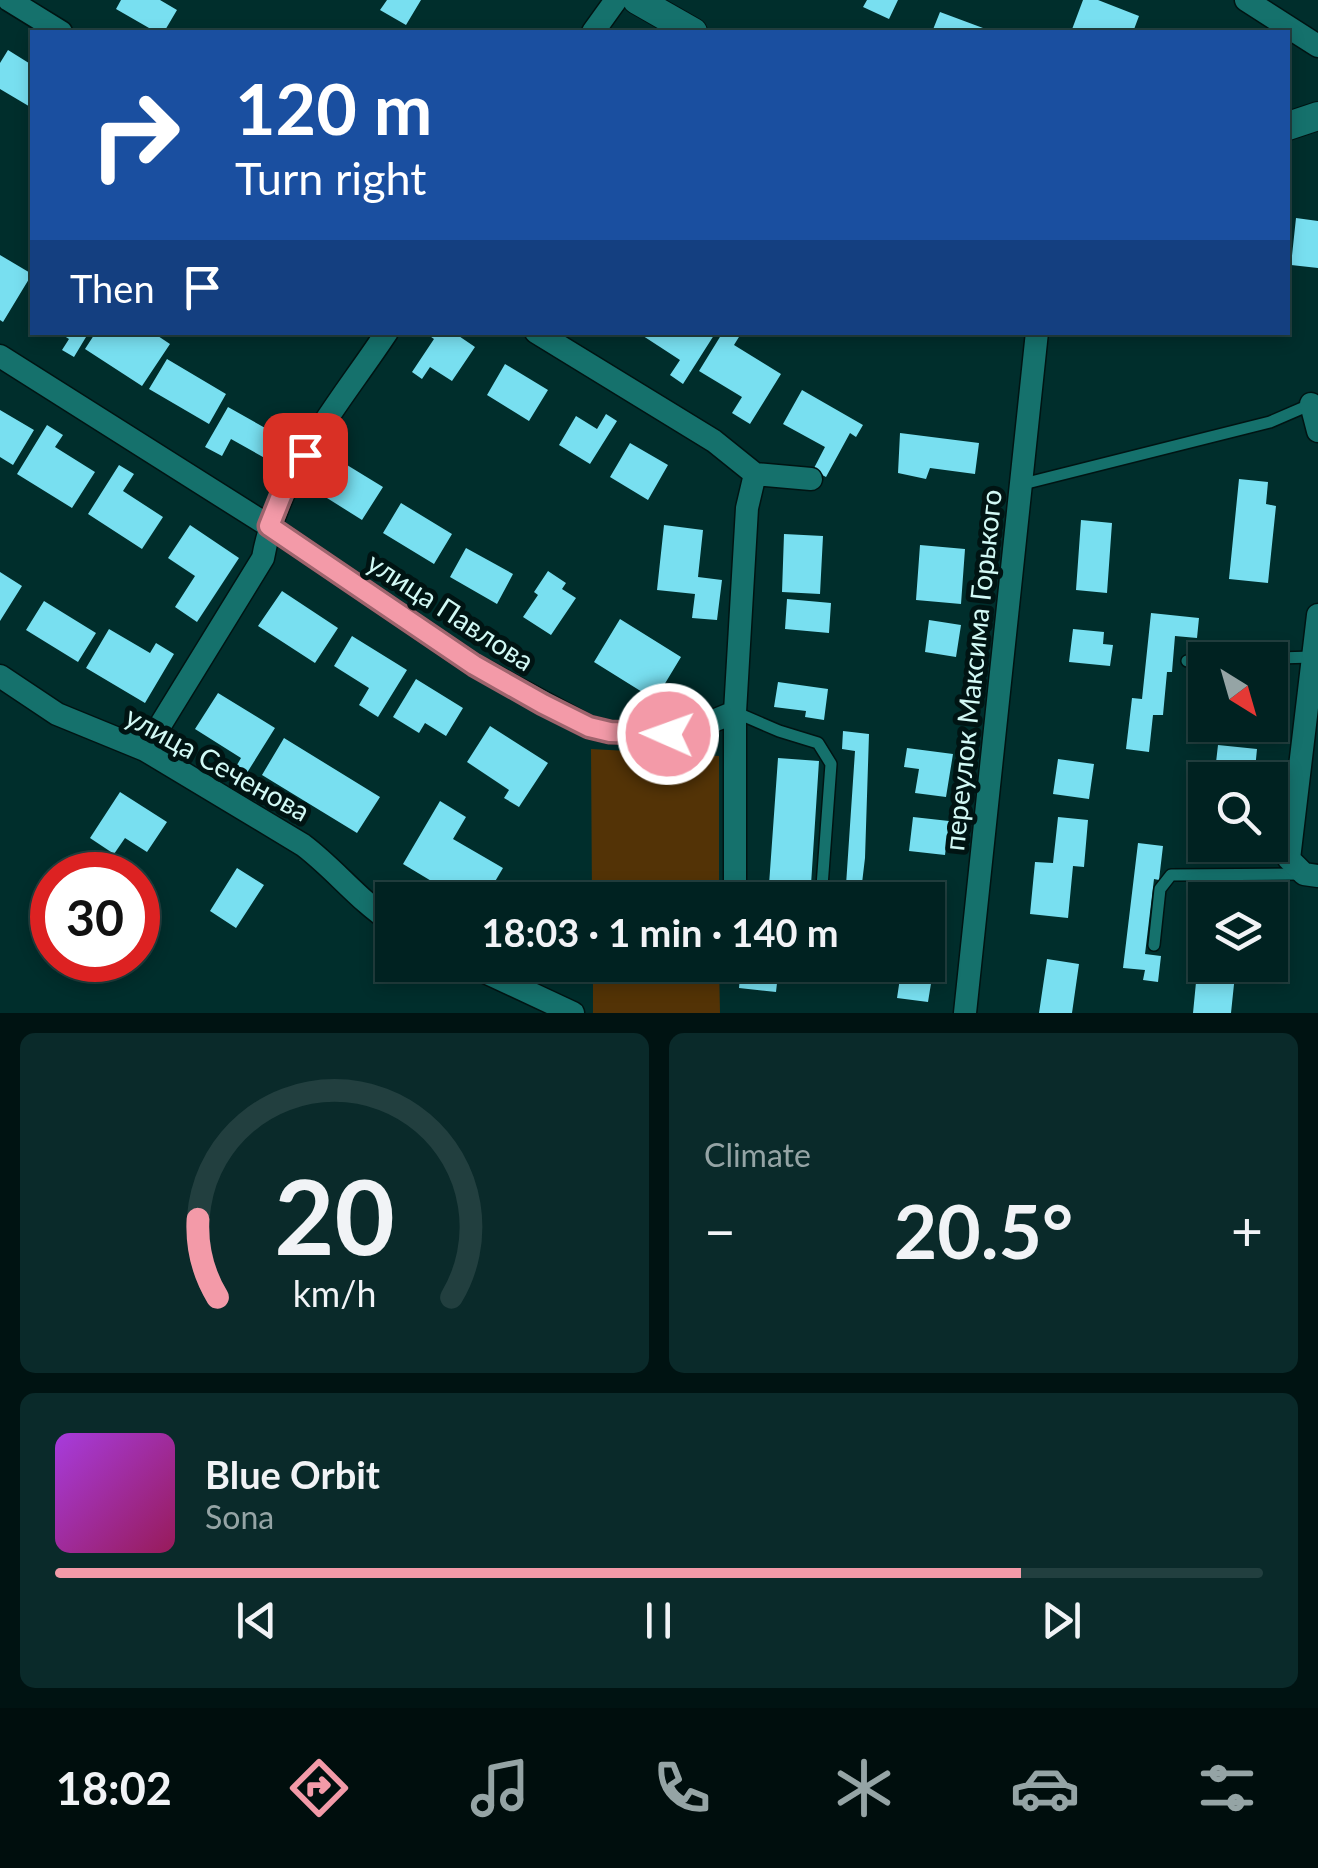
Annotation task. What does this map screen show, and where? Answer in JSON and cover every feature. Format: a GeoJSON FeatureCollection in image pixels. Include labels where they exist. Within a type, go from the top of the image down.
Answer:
{"type":"FeatureCollection","features":[{"type":"Feature","properties":{"kind":"street"},"geometry":{"type":"LineString","coordinates":[[9,0],[58,30]]}},
{"type":"Feature","properties":{"kind":"street"},"geometry":{"type":"LineString","coordinates":[[594,30],[616,0]]}},
{"type":"Feature","properties":{"kind":"street"},"geometry":{"type":"LineString","coordinates":[[637,0],[689,30]]}},
{"type":"Feature","properties":{"kind":"street"},"geometry":{"type":"LineString","coordinates":[[1246,0],[1318,46]]}},
{"type":"Feature","properties":{"kind":"street"},"geometry":{"type":"LineString","coordinates":[[1290,125],[1318,116]]}},
{"type":"Feature","properties":{"kind":"street"},"geometry":{"type":"LineString","coordinates":[[145,750],[264,558],[269,526],[285,486],[385,335]]}},
{"type":"Feature","properties":{"kind":"street"},"geometry":{"type":"LineString","coordinates":[[541,335],[714,441],[754,474],[811,478]]}},
{"type":"Feature","properties":{"kind":"street","name":"переулок Максима Горького"},"geometry":{"type":"LineString","coordinates":[[965,1013],[1037,335]]}},
{"type":"Feature","properties":{"kind":"street","name":"улица Павлова"},"geometry":{"type":"LineString","coordinates":[[0,356],[269,526],[474,665],[589,727],[610,732],[668,734],[735,712]]}},
{"type":"Feature","properties":{"kind":"street"},"geometry":{"type":"LineString","coordinates":[[1314,402],[1318,430]]}},
{"type":"Feature","properties":{"kind":"street"},"geometry":{"type":"LineString","coordinates":[[735,882],[735,712],[747,508],[754,474]]}},
{"type":"Feature","properties":{"kind":"street"},"geometry":{"type":"LineString","coordinates":[[1311,875],[1290,859],[1318,615]]}},
{"type":"Feature","properties":{"kind":"street","name":"улица Сеченова"},"geometry":{"type":"LineString","coordinates":[[0,676],[57,714],[145,750],[303,845],[326,862],[375,911]]}},
{"type":"Feature","properties":{"kind":"street"},"geometry":{"type":"LineString","coordinates":[[506,982],[573,1013]]}},
{"type":"Feature","properties":{"kind":"lane"},"geometry":{"type":"LineString","coordinates":[[1022,484],[1270,422],[1314,402]]}},
{"type":"Feature","properties":{"kind":"lane"},"geometry":{"type":"LineString","coordinates":[[1288,659],[1312,658]]}},
{"type":"Feature","properties":{"kind":"lane"},"geometry":{"type":"LineString","coordinates":[[735,712],[779,732],[818,743],[831,764],[822,882]]}},
{"type":"Feature","properties":{"kind":"lane"},"geometry":{"type":"LineString","coordinates":[[1154,946],[1160,889],[1172,875],[1311,875]]}},
{"type":"Feature","properties":{"kind":"shaded area"},"geometry":{"type":"Polygon","coordinates":[[[591,749],[719,756],[719,882],[592,882],[591,749]]]}},
{"type":"Feature","properties":{"kind":"shaded area"},"geometry":{"type":"Polygon","coordinates":[[[593,982],[719,982],[720,1013],[593,1013],[593,982]]]}},
{"type":"Feature","properties":{"kind":"building"},"geometry":{"type":"Polygon","coordinates":[[[121,0],[160,0],[177,10],[165,30],[153,30],[116,9],[121,0]]]}},
{"type":"Feature","properties":{"kind":"building"},"geometry":{"type":"Polygon","coordinates":[[[387,0],[421,0],[406,25],[380,10],[387,0]]]}},
{"type":"Feature","properties":{"kind":"building"},"geometry":{"type":"Polygon","coordinates":[[[867,0],[898,0],[889,19],[863,7],[867,0]]]}},
{"type":"Feature","properties":{"kind":"building"},"geometry":{"type":"Polygon","coordinates":[[[1083,0],[1098,0],[1139,16],[1134,30],[1072,30],[1083,0]]]}},
{"type":"Feature","properties":{"kind":"building"},"geometry":{"type":"Polygon","coordinates":[[[940,12],[983,28],[982,30],[933,30],[940,12]]]}},
{"type":"Feature","properties":{"kind":"building"},"geometry":{"type":"Polygon","coordinates":[[[8,50],[30,64],[30,107],[0,89],[0,63],[8,50]]]}},
{"type":"Feature","properties":{"kind":"building"},"geometry":{"type":"Polygon","coordinates":[[[1296,218],[1318,221],[1318,268],[1291,265],[1296,218]]]}},
{"type":"Feature","properties":{"kind":"building"},"geometry":{"type":"Polygon","coordinates":[[[0,255],[30,273],[30,277],[3,322],[0,255]]]}},
{"type":"Feature","properties":{"kind":"building"},"geometry":{"type":"Polygon","coordinates":[[[63,335],[87,335],[74,357],[62,350],[69,339],[63,335]]]}},
{"type":"Feature","properties":{"kind":"building"},"geometry":{"type":"Polygon","coordinates":[[[94,335],[156,335],[170,344],[142,386],[85,349],[94,335]]]}},
{"type":"Feature","properties":{"kind":"building"},"geometry":{"type":"Polygon","coordinates":[[[428,335],[457,335],[475,347],[452,381],[430,367],[422,379],[412,372],[434,339],[428,335]]]}},
{"type":"Feature","properties":{"kind":"building"},"geometry":{"type":"Polygon","coordinates":[[[642,335],[714,335],[683,384],[670,375],[680,360],[642,335]]]}},
{"type":"Feature","properties":{"kind":"building"},"geometry":{"type":"Polygon","coordinates":[[[721,335],[740,335],[734,345],[781,374],[750,424],[732,413],[742,397],[699,371],[721,335]]]}},
{"type":"Feature","properties":{"kind":"building"},"geometry":{"type":"Polygon","coordinates":[[[167,359],[226,394],[209,424],[149,389],[167,359]]]}},
{"type":"Feature","properties":{"kind":"building"},"geometry":{"type":"Polygon","coordinates":[[[505,364],[548,390],[529,421],[487,395],[505,364]]]}},
{"type":"Feature","properties":{"kind":"building"},"geometry":{"type":"Polygon","coordinates":[[[802,390],[863,425],[856,437],[850,433],[826,477],[813,470],[825,447],[783,424],[802,390]]]}},
{"type":"Feature","properties":{"kind":"building"},"geometry":{"type":"Polygon","coordinates":[[[228,407],[292,443],[279,466],[231,439],[222,456],[205,447],[228,407]]]}},
{"type":"Feature","properties":{"kind":"building"},"geometry":{"type":"Polygon","coordinates":[[[0,410],[34,430],[13,465],[0,457],[0,410]]]}},
{"type":"Feature","properties":{"kind":"building"},"geometry":{"type":"Polygon","coordinates":[[[606,414],[617,421],[590,464],[559,445],[576,416],[597,429],[606,414]]]}},
{"type":"Feature","properties":{"kind":"building"},"geometry":{"type":"Polygon","coordinates":[[[47,425],[63,435],[55,447],[95,472],[72,508],[17,474],[47,425]]]}},
{"type":"Feature","properties":{"kind":"building"},"geometry":{"type":"Polygon","coordinates":[[[900,433],[979,443],[975,474],[930,468],[926,479],[898,473],[900,433]]]}},
{"type":"Feature","properties":{"kind":"building"},"geometry":{"type":"Polygon","coordinates":[[[630,443],[668,465],[648,500],[610,477],[630,443]]]}},
{"type":"Feature","properties":{"kind":"building"},"geometry":{"type":"Polygon","coordinates":[[[119,465],[134,474],[123,491],[163,517],[142,549],[88,514],[119,465]]]}},
{"type":"Feature","properties":{"kind":"building"},"geometry":{"type":"Polygon","coordinates":[[[347,465],[383,487],[362,520],[327,498],[347,465]]]}},
{"type":"Feature","properties":{"kind":"building"},"geometry":{"type":"Polygon","coordinates":[[[1239,479],[1268,482],[1266,504],[1276,506],[1268,583],[1229,579],[1239,479]]]}},
{"type":"Feature","properties":{"kind":"building"},"geometry":{"type":"Polygon","coordinates":[[[401,503],[452,534],[434,564],[383,533],[401,503]]]}},
{"type":"Feature","properties":{"kind":"building"},"geometry":{"type":"Polygon","coordinates":[[[1081,520],[1112,523],[1107,593],[1076,590],[1081,520]]]}},
{"type":"Feature","properties":{"kind":"building"},"geometry":{"type":"Polygon","coordinates":[[[190,525],[239,558],[197,622],[175,607],[195,576],[168,558],[190,525]]]}},
{"type":"Feature","properties":{"kind":"building"},"geometry":{"type":"Polygon","coordinates":[[[664,525],[703,530],[698,577],[722,580],[717,620],[692,618],[695,594],[657,590],[664,525]]]}},
{"type":"Feature","properties":{"kind":"building"},"geometry":{"type":"Polygon","coordinates":[[[784,534],[823,536],[820,594],[782,592],[784,534]]]}},
{"type":"Feature","properties":{"kind":"building"},"geometry":{"type":"Polygon","coordinates":[[[920,545],[965,549],[961,604],[916,600],[920,545]]]}},
{"type":"Feature","properties":{"kind":"building"},"geometry":{"type":"Polygon","coordinates":[[[466,548],[513,574],[497,604],[450,577],[466,548]]]}},
{"type":"Feature","properties":{"kind":"building"},"geometry":{"type":"Polygon","coordinates":[[[548,571],[566,583],[562,589],[576,598],[551,635],[523,617],[548,571]]]}},
{"type":"Feature","properties":{"kind":"building"},"geometry":{"type":"Polygon","coordinates":[[[0,572],[22,586],[0,621],[0,572]]]}},
{"type":"Feature","properties":{"kind":"building"},"geometry":{"type":"Polygon","coordinates":[[[282,591],[338,628],[315,663],[258,626],[282,591]]]}},
{"type":"Feature","properties":{"kind":"building"},"geometry":{"type":"Polygon","coordinates":[[[787,599],[831,603],[829,633],[785,629],[787,599]]]}},
{"type":"Feature","properties":{"kind":"building"},"geometry":{"type":"Polygon","coordinates":[[[44,601],[96,633],[78,662],[26,630],[44,601]]]}},
{"type":"Feature","properties":{"kind":"building"},"geometry":{"type":"Polygon","coordinates":[[[1151,613],[1199,618],[1197,638],[1175,636],[1163,715],[1153,715],[1149,752],[1126,749],[1132,698],[1142,699],[1151,613]]]}},
{"type":"Feature","properties":{"kind":"building"},"geometry":{"type":"Polygon","coordinates":[[[620,619],[681,657],[655,700],[594,662],[620,619]]]}},
{"type":"Feature","properties":{"kind":"building"},"geometry":{"type":"Polygon","coordinates":[[[929,620],[961,625],[956,657],[925,652],[929,620]]]}},
{"type":"Feature","properties":{"kind":"building"},"geometry":{"type":"Polygon","coordinates":[[[109,629],[150,653],[156,643],[174,654],[145,703],[86,668],[109,629]]]}},
{"type":"Feature","properties":{"kind":"building"},"geometry":{"type":"Polygon","coordinates":[[[1073,629],[1104,632],[1103,644],[1113,645],[1110,666],[1069,662],[1073,629]]]}},
{"type":"Feature","properties":{"kind":"building"},"geometry":{"type":"Polygon","coordinates":[[[352,636],[407,670],[378,717],[359,705],[369,688],[334,666],[352,636]]]}},
{"type":"Feature","properties":{"kind":"building"},"geometry":{"type":"Polygon","coordinates":[[[416,679],[463,708],[446,736],[425,723],[419,733],[393,717],[416,679]]]}},
{"type":"Feature","properties":{"kind":"building"},"geometry":{"type":"Polygon","coordinates":[[[778,682],[828,689],[824,720],[805,717],[806,711],[774,707],[778,682]]]}},
{"type":"Feature","properties":{"kind":"building"},"geometry":{"type":"Polygon","coordinates":[[[218,693],[275,728],[245,776],[234,770],[241,758],[195,729],[218,693]]]}},
{"type":"Feature","properties":{"kind":"building"},"geometry":{"type":"Polygon","coordinates":[[[490,726],[548,763],[519,807],[504,798],[509,790],[467,762],[490,726]]]}},
{"type":"Feature","properties":{"kind":"building"},"geometry":{"type":"Polygon","coordinates":[[[843,731],[869,734],[862,882],[846,882],[855,751],[842,749],[843,731]]]}},
{"type":"Feature","properties":{"kind":"building"},"geometry":{"type":"Polygon","coordinates":[[[284,738],[380,797],[357,833],[262,775],[284,738]]]}},
{"type":"Feature","properties":{"kind":"building"},"geometry":{"type":"Polygon","coordinates":[[[1218,745],[1257,749],[1256,762],[1216,762],[1218,745]]]}},
{"type":"Feature","properties":{"kind":"building"},"geometry":{"type":"Polygon","coordinates":[[[907,748],[953,754],[946,797],[915,793],[919,769],[904,767],[907,748]]]}},
{"type":"Feature","properties":{"kind":"building"},"geometry":{"type":"Polygon","coordinates":[[[778,758],[819,761],[811,882],[769,882],[778,758]]]}},
{"type":"Feature","properties":{"kind":"building"},"geometry":{"type":"Polygon","coordinates":[[[1058,759],[1094,764],[1089,799],[1053,794],[1058,759]]]}},
{"type":"Feature","properties":{"kind":"building"},"geometry":{"type":"Polygon","coordinates":[[[120,792],[167,822],[147,852],[125,838],[115,852],[111,852],[90,838],[120,792]]]}},
{"type":"Feature","properties":{"kind":"building"},"geometry":{"type":"Polygon","coordinates":[[[440,801],[466,817],[453,839],[503,868],[495,882],[433,882],[403,864],[440,801]]]}},
{"type":"Feature","properties":{"kind":"building"},"geometry":{"type":"Polygon","coordinates":[[[913,817],[949,821],[945,855],[909,851],[913,817]]]}},
{"type":"Feature","properties":{"kind":"building"},"geometry":{"type":"Polygon","coordinates":[[[1058,817],[1088,820],[1084,867],[1073,866],[1068,918],[1030,914],[1035,862],[1053,863],[1058,817]]]}},
{"type":"Feature","properties":{"kind":"building"},"geometry":{"type":"Polygon","coordinates":[[[1138,843],[1163,846],[1159,880],[1154,879],[1145,954],[1161,956],[1158,982],[1143,980],[1145,970],[1123,968],[1138,843]]]}},
{"type":"Feature","properties":{"kind":"building"},"geometry":{"type":"Polygon","coordinates":[[[237,868],[264,885],[236,928],[210,911],[237,868]]]}},
{"type":"Feature","properties":{"kind":"building"},"geometry":{"type":"Polygon","coordinates":[[[1047,959],[1079,964],[1072,1013],[1039,1013],[1047,959]]]}},
{"type":"Feature","properties":{"kind":"building"},"geometry":{"type":"Polygon","coordinates":[[[740,982],[777,982],[776,992],[739,988],[740,982]]]}},
{"type":"Feature","properties":{"kind":"building"},"geometry":{"type":"Polygon","coordinates":[[[899,982],[931,982],[928,1002],[897,998],[899,982]]]}},
{"type":"Feature","properties":{"kind":"building"},"geometry":{"type":"Polygon","coordinates":[[[1196,982],[1234,982],[1231,1013],[1193,1013],[1196,982]]]}},
{"type":"Feature","properties":{"kind":"route"},"geometry":{"type":"LineString","coordinates":[[305,455],[285,486],[269,526],[474,665],[543,704],[589,727],[610,732],[668,734]]}}]}
